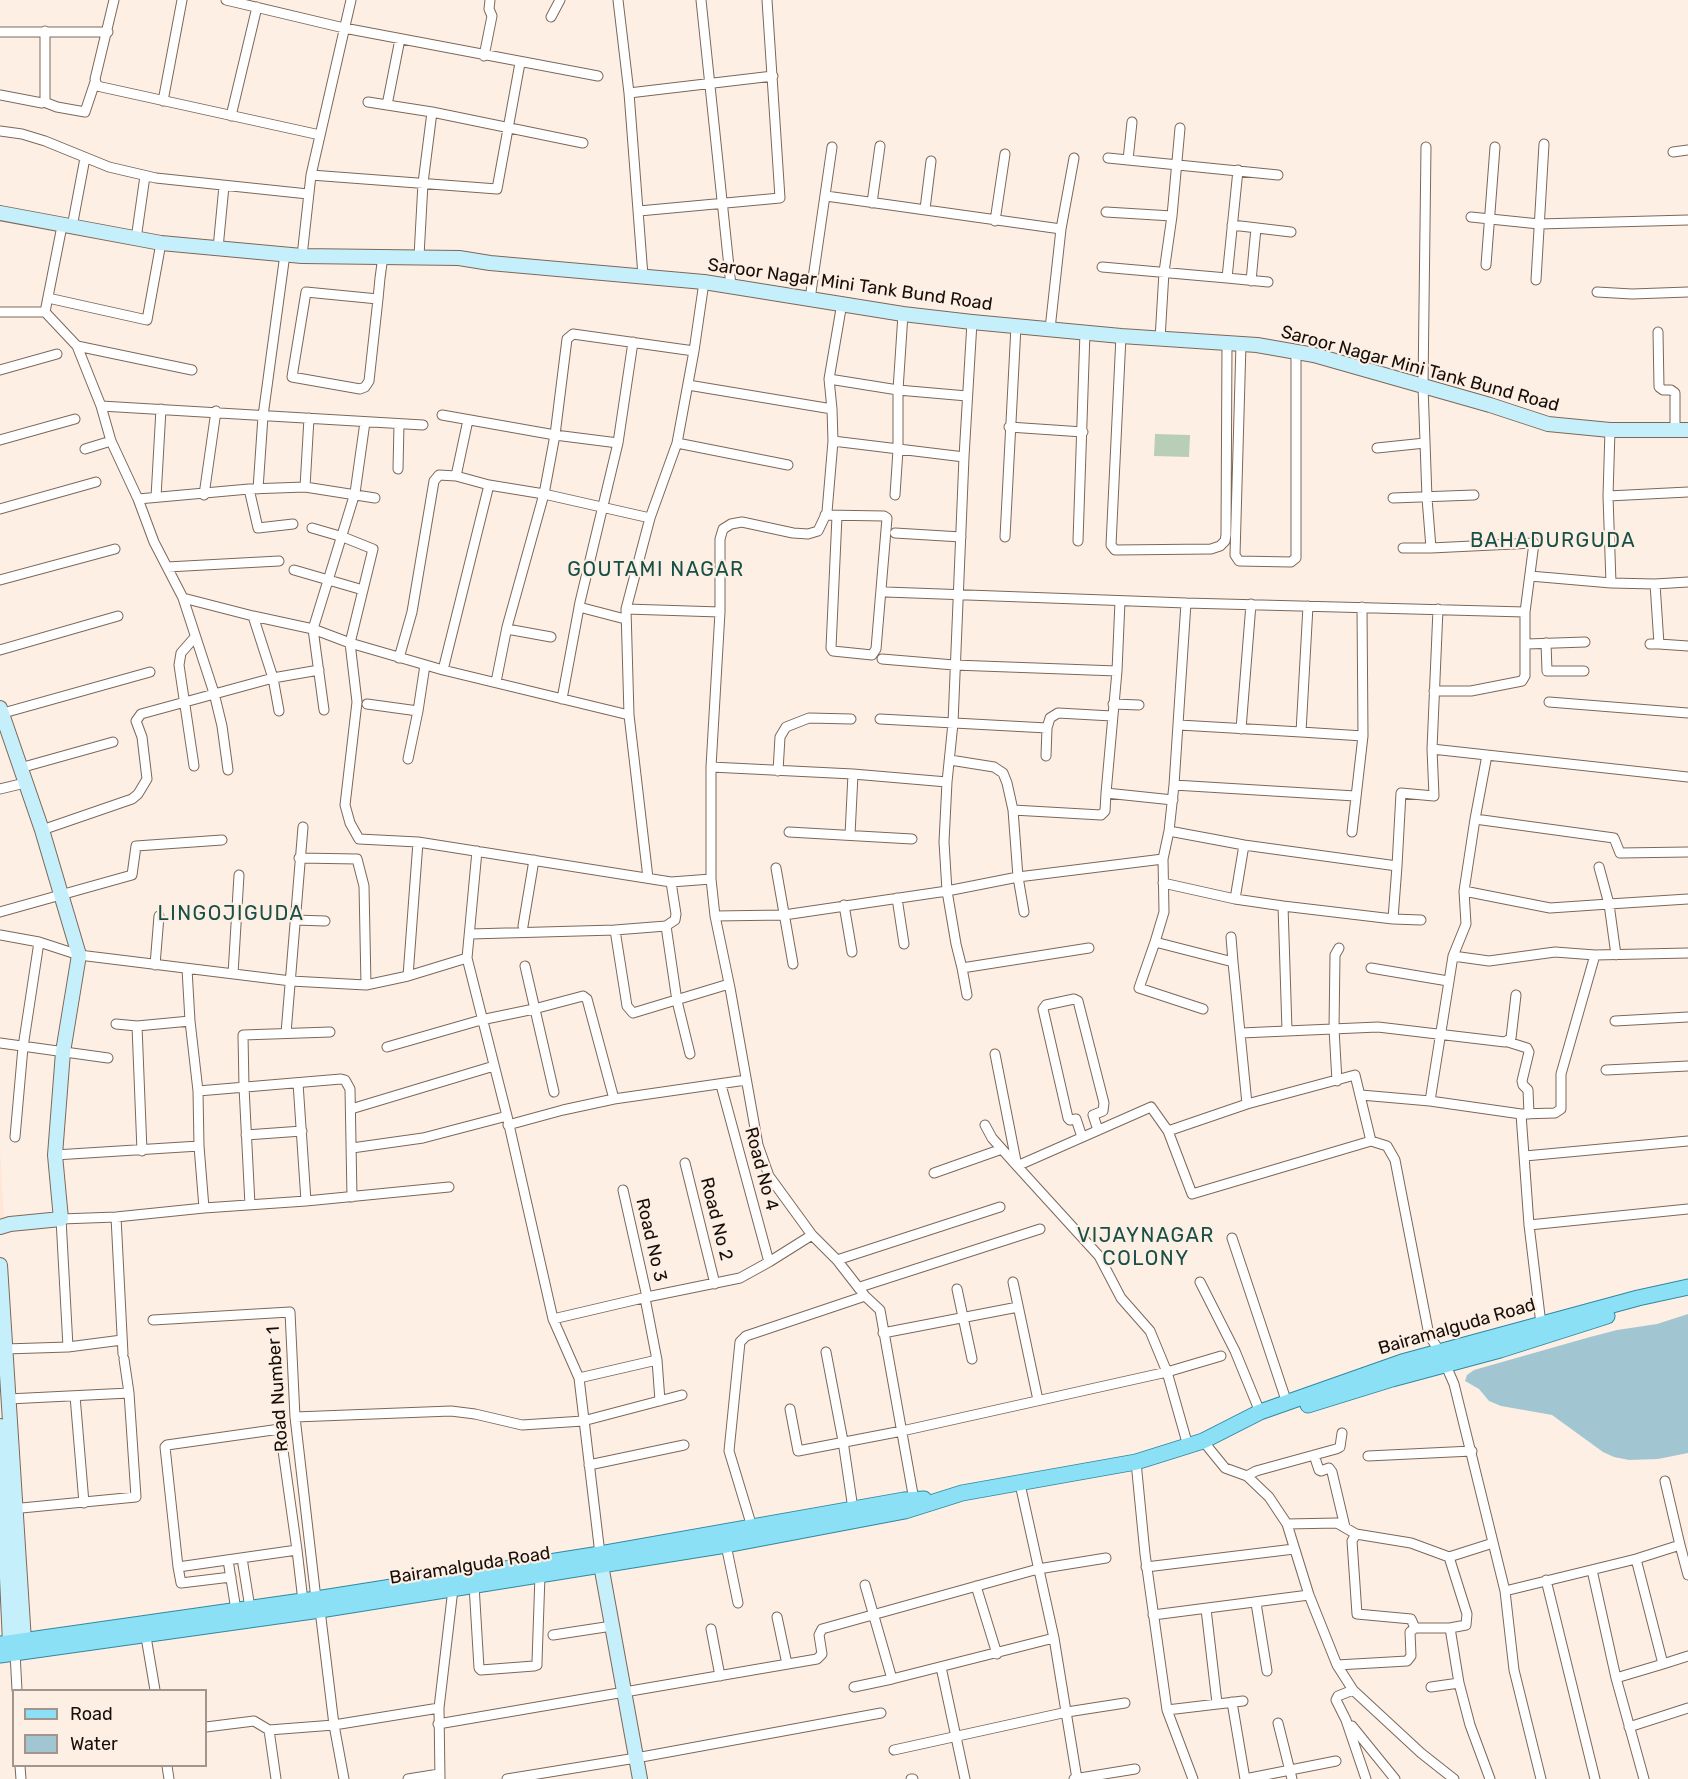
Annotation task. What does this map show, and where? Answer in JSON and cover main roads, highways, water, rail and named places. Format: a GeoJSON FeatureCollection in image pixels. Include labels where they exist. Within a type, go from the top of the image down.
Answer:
{"type":"FeatureCollection","features":[{"type":"Feature","properties":{"kind":"main road","name":"Saroor Nagar Mini Tank Bund Road"},"geometry":{"type":"LineString","coordinates":[[0,213],[161,243],[302,256],[450,257],[490,263],[704,282],[903,314],[972,322],[1234,344],[1296,352],[1423,386],[1548,424],[1610,430],[1682,430]]}},
{"type":"Feature","properties":{"kind":"main road"},"geometry":{"type":"LineString","coordinates":[[0,1227],[61,1219],[55,1155],[63,1052],[79,955],[42,830],[1,712]]}},
{"type":"Feature","properties":{"kind":"main road"},"geometry":{"type":"LineString","coordinates":[[0,1265],[8,1400],[3,1431],[2,1493],[10,1509]]}},
{"type":"Feature","properties":{"kind":"main road","name":"Bairamalguda Road"},"geometry":{"type":"LineString","coordinates":[[1498,1343],[1542,1324],[1688,1287]]}},
{"type":"Feature","properties":{"kind":"main road","name":"Bairamalguda Road"},"geometry":{"type":"LineString","coordinates":[[1242,1422],[1263,1421],[1443,1358],[1688,1294]]}},
{"type":"Feature","properties":{"kind":"main road","name":"Bairamalguda Road"},"geometry":{"type":"LineString","coordinates":[[145,1630],[243,1609],[453,1589],[540,1575],[752,1527],[853,1509],[942,1498],[1136,1462],[1203,1441],[1260,1412],[1402,1362],[1443,1358]]}},
{"type":"Feature","properties":{"kind":"main road"},"geometry":{"type":"LineString","coordinates":[[3,1431],[10,1509],[10,1647]]}},
{"type":"Feature","properties":{"kind":"main road","name":"Bairamalguda Road"},"geometry":{"type":"LineString","coordinates":[[10,1647],[145,1630],[600,1560],[726,1545],[905,1511],[942,1498]]}},
{"type":"Feature","properties":{"kind":"main road"},"geometry":{"type":"LineString","coordinates":[[600,1560],[640,1779]]}},
{"type":"Feature","properties":{"kind":"water"},"geometry":{"type":"Polygon","coordinates":[[[1688,1314],[1688,1453],[1658,1459],[1629,1460],[1614,1457],[1603,1452],[1552,1415],[1501,1406],[1489,1401],[1479,1389],[1465,1381],[1467,1375],[1474,1370],[1590,1337],[1657,1324],[1688,1314]]]}},
{"type":"Feature","properties":{"kind":"district","name":"BAHADURGUDA"},"geometry":{"type":"Point","coordinates":[1553,541]}},
{"type":"Feature","properties":{"kind":"district","name":"GOUTAMI NAGAR"},"geometry":{"type":"Point","coordinates":[656,570]}},
{"type":"Feature","properties":{"kind":"district","name":"LINGOJIGUDA"},"geometry":{"type":"Point","coordinates":[231,914]}},
{"type":"Feature","properties":{"kind":"district","name":"VIJAYNAGAR COLONY"},"geometry":{"type":"Point","coordinates":[1146,1248]}}]}
